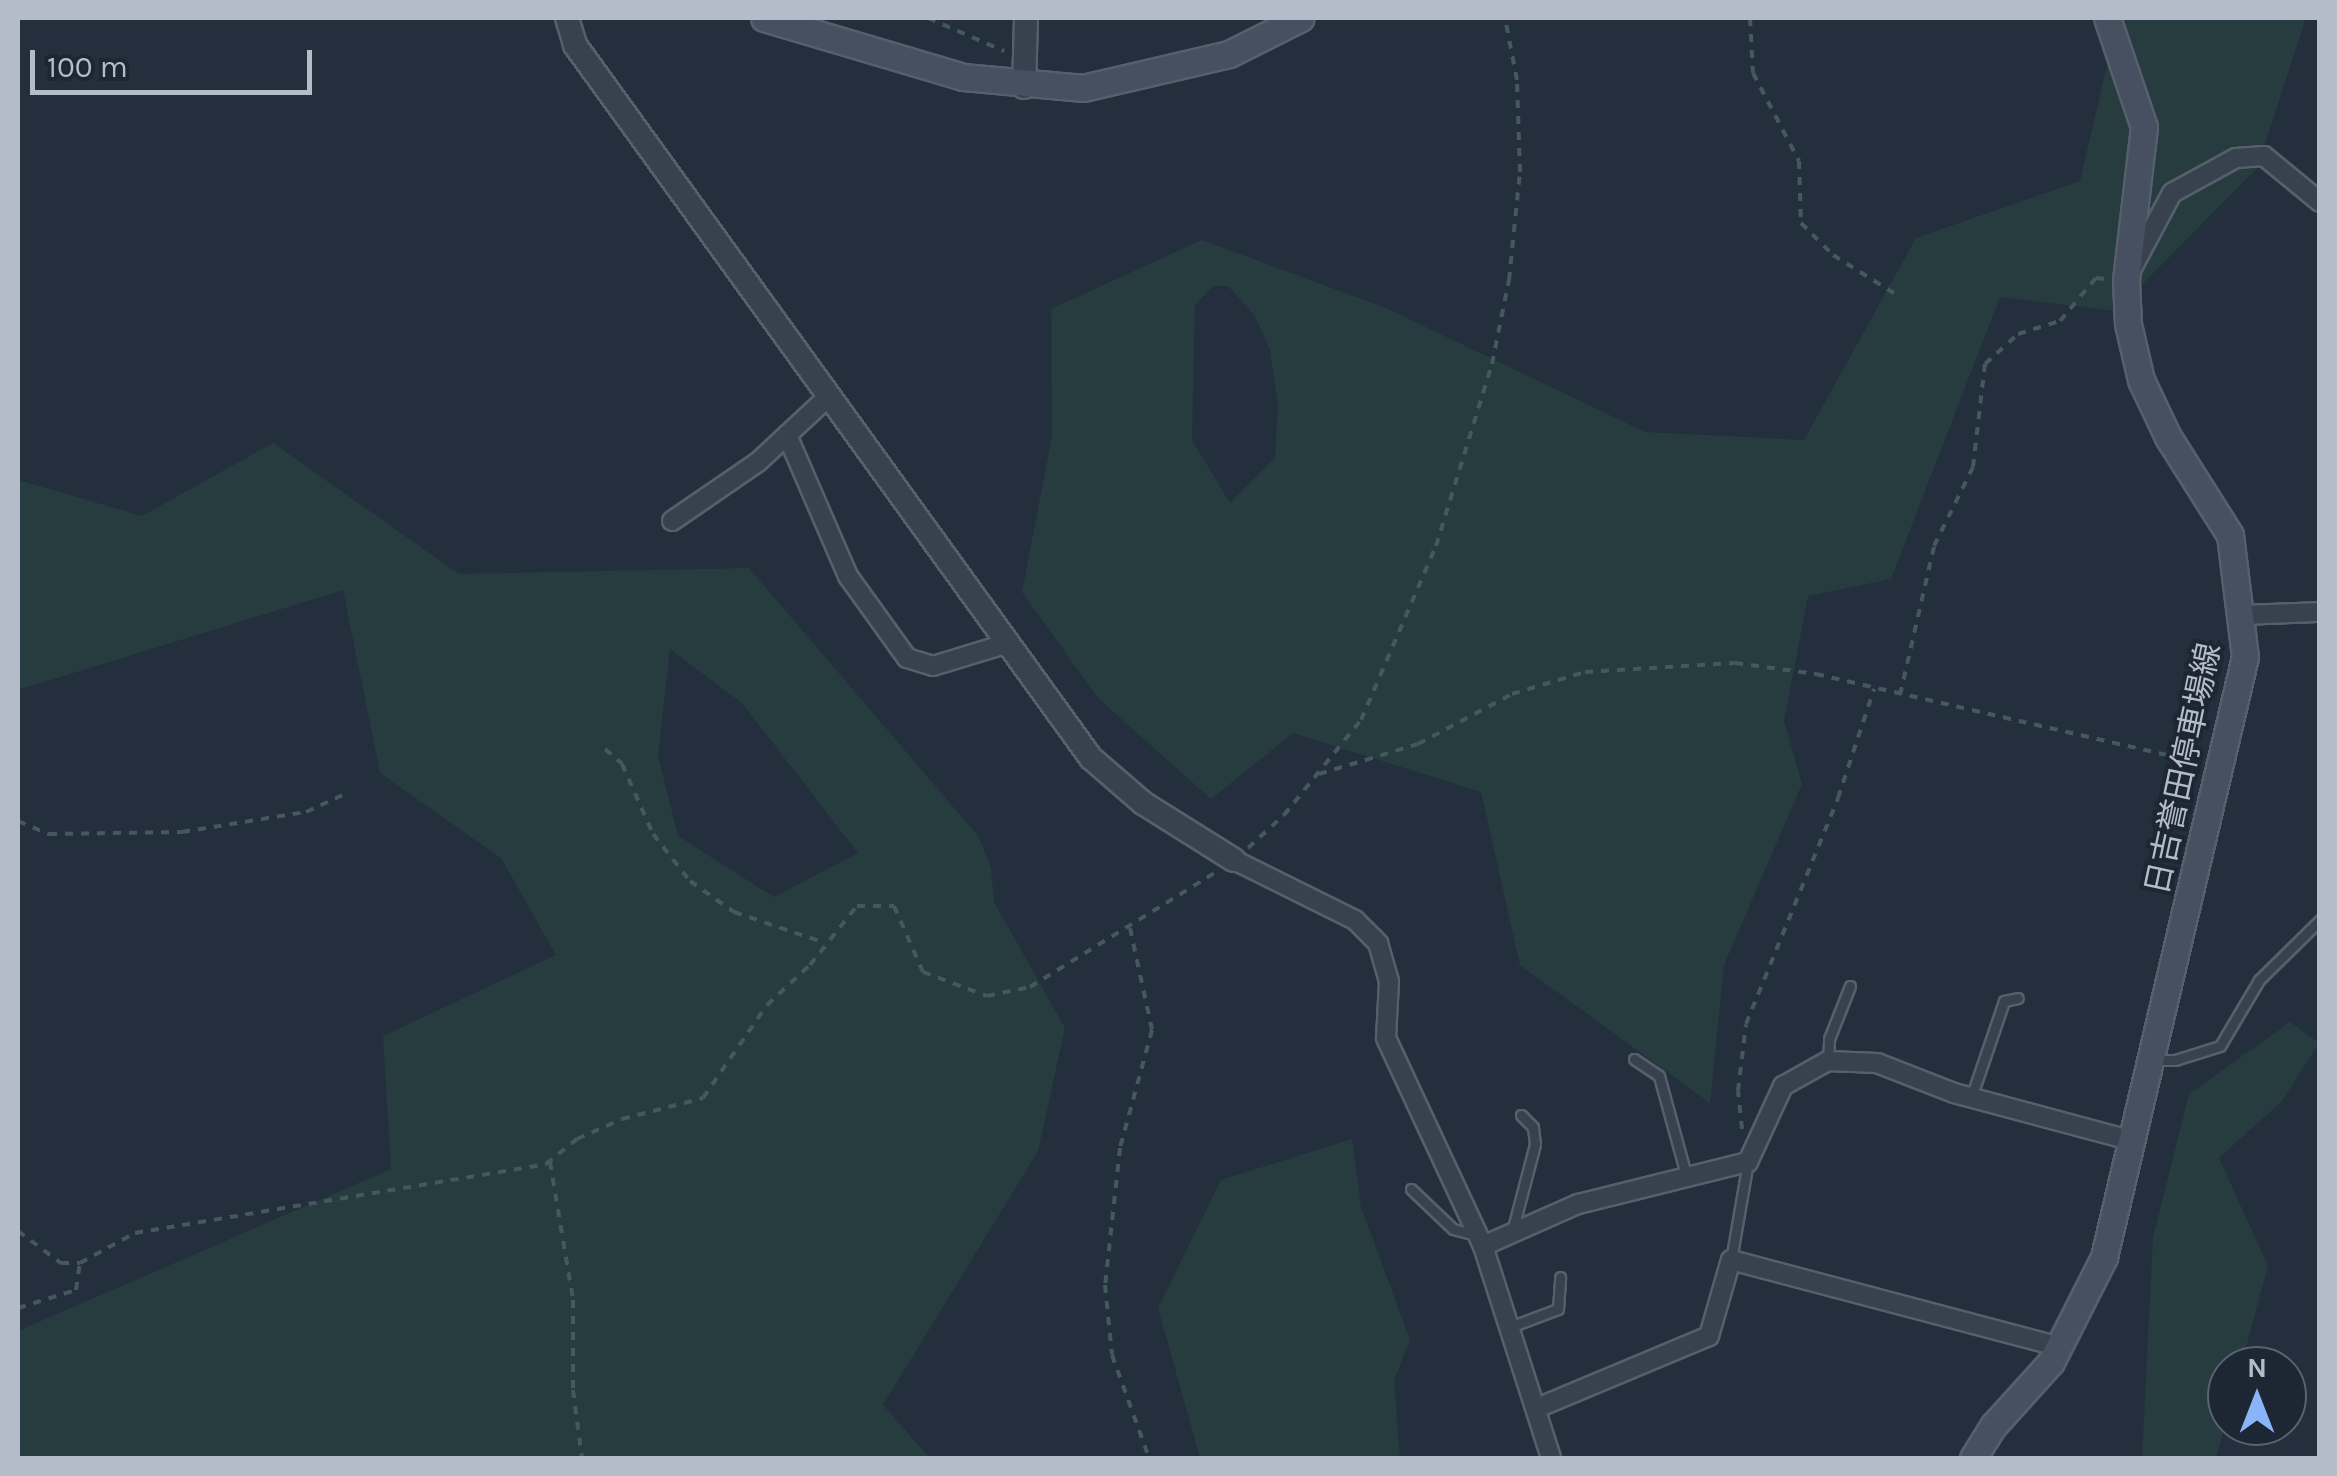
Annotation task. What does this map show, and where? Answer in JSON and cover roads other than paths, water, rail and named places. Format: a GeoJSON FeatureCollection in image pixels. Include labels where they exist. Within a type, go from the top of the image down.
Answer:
{"type":"FeatureCollection","features":[{"type":"Feature","properties":{"kind":"main road"},"geometry":{"type":"LineString","coordinates":[[764,18],[950,74],[1024,86],[1083,88],[1153,76],[1229,54],[1301,18]]}},
{"type":"Feature","properties":{"kind":"main road","name":"日吉誉田停車場線"},"geometry":{"type":"LineString","coordinates":[[1973,1458],[2060,1348],[2104,1257],[2245,657],[2245,614],[2230,535],[2141,380],[2126,280],[2144,127],[2106,18]]}},
{"type":"Feature","properties":{"kind":"street"},"geometry":{"type":"LineString","coordinates":[[567,18],[575,45],[1091,758],[1142,803],[1234,860],[1355,920],[1378,943],[1388,981],[1386,1038],[1480,1240],[1551,1458]]}},
{"type":"Feature","properties":{"kind":"street"},"geometry":{"type":"LineString","coordinates":[[1024,86],[1019,49],[1026,18]]}},
{"type":"Feature","properties":{"kind":"street"},"geometry":{"type":"LineString","coordinates":[[2126,280],[2172,193],[2236,158],[2264,156],[2320,202]]}},
{"type":"Feature","properties":{"kind":"street"},"geometry":{"type":"LineString","coordinates":[[672,521],[710,500],[828,397]]}},
{"type":"Feature","properties":{"kind":"street"},"geometry":{"type":"LineString","coordinates":[[787,435],[848,576],[908,658],[933,666],[1006,644]]}},
{"type":"Feature","properties":{"kind":"street"},"geometry":{"type":"LineString","coordinates":[[2245,614],[2320,612]]}},
{"type":"Feature","properties":{"kind":"street"},"geometry":{"type":"LineString","coordinates":[[1480,1240],[1686,1175],[1748,1162],[1783,1086],[1828,1061],[1877,1063],[1972,1098],[2132,1140]]}},
{"type":"Feature","properties":{"kind":"street"},"geometry":{"type":"LineString","coordinates":[[1537,1408],[1709,1336],[1732,1260],[2060,1348]]}},
{"type":"Feature","properties":{"kind":"lane"},"geometry":{"type":"LineString","coordinates":[[2152,1060],[2174,1060],[2220,1046],[2259,980],[2320,920]]}},
{"type":"Feature","properties":{"kind":"lane"},"geometry":{"type":"LineString","coordinates":[[1828,1061],[1850,986]]}},
{"type":"Feature","properties":{"kind":"lane"},"geometry":{"type":"LineString","coordinates":[[1972,1098],[2004,1001],[2018,998]]}},
{"type":"Feature","properties":{"kind":"lane"},"geometry":{"type":"LineString","coordinates":[[1634,1059],[1656,1072],[1686,1175]]}},
{"type":"Feature","properties":{"kind":"lane"},"geometry":{"type":"LineString","coordinates":[[1513,1228],[1535,1144],[1533,1127],[1522,1114]]}},
{"type":"Feature","properties":{"kind":"lane"},"geometry":{"type":"LineString","coordinates":[[1732,1260],[1748,1162]]}},
{"type":"Feature","properties":{"kind":"lane"},"geometry":{"type":"LineString","coordinates":[[1410,1190],[1453,1230],[1480,1240]]}},
{"type":"Feature","properties":{"kind":"lane"},"geometry":{"type":"LineString","coordinates":[[1510,1328],[1558,1309],[1560,1277]]}}]}
